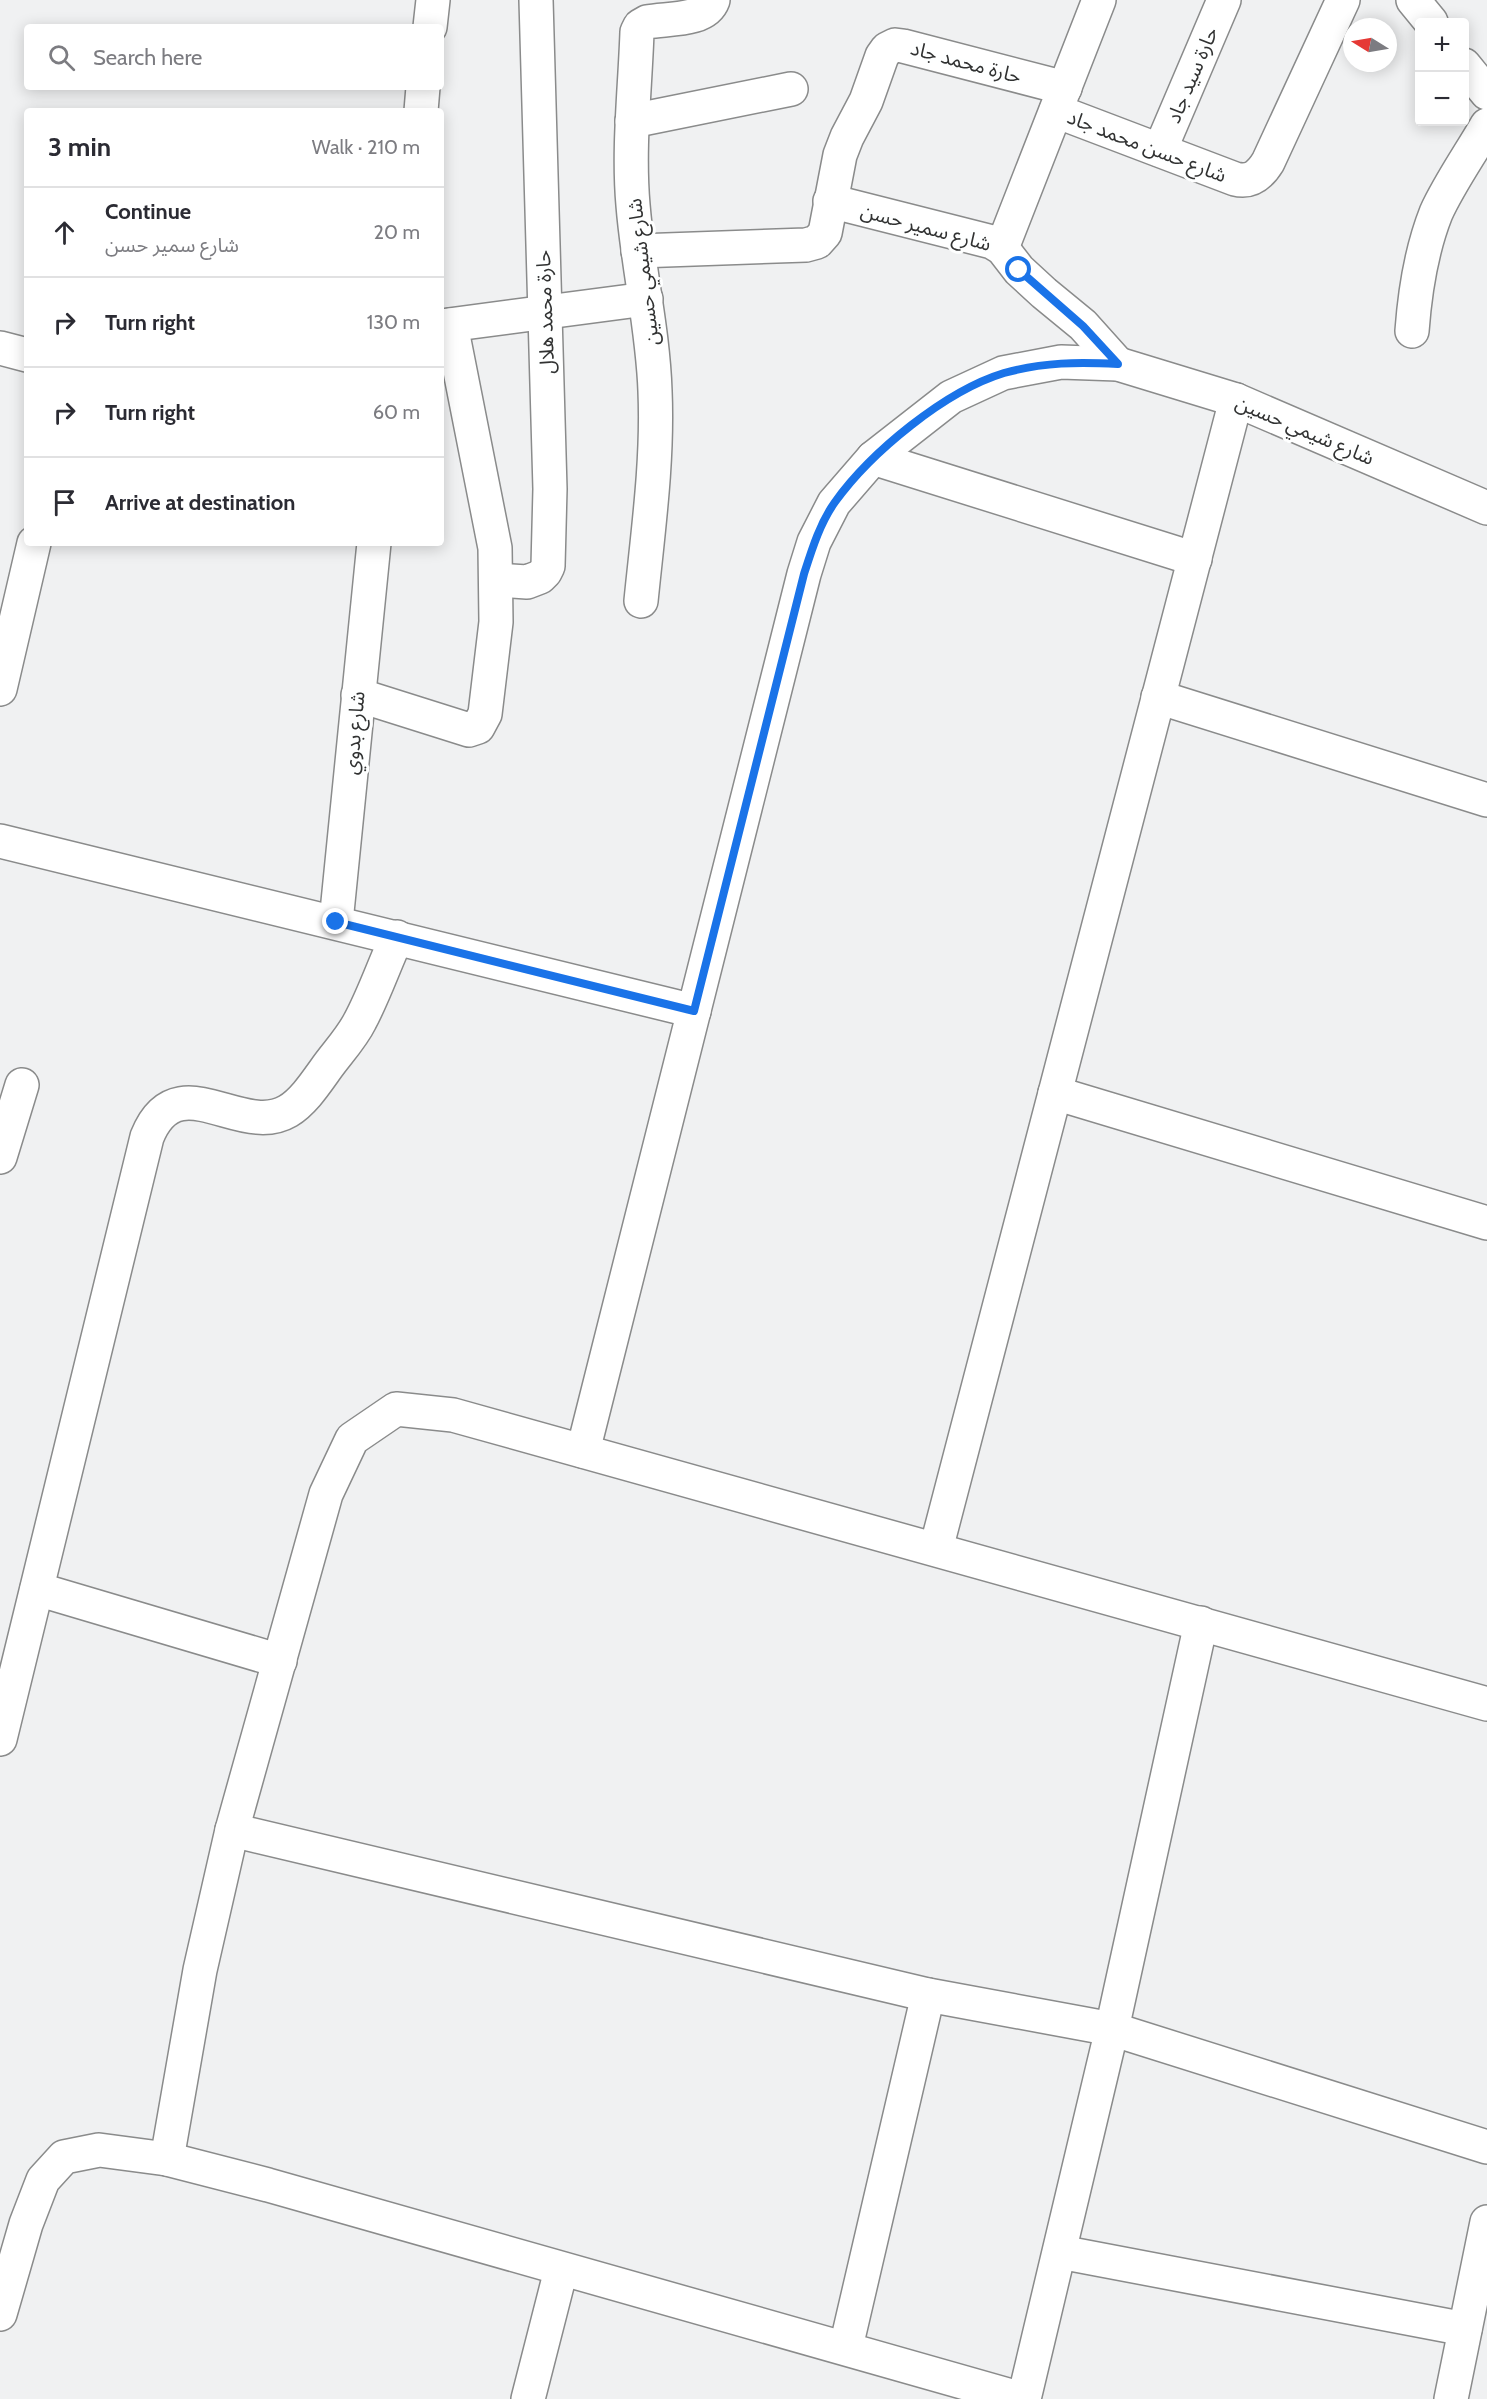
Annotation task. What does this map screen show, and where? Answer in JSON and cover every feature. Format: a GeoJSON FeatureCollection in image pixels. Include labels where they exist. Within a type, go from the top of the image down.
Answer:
{"type":"FeatureCollection","features":[{"type":"Feature","properties":{"kind":"street"},"geometry":{"type":"LineString","coordinates":[[430,24],[433,0]]}},
{"type":"Feature","properties":{"kind":"street","name":"حارة محمد هلال"},"geometry":{"type":"LineString","coordinates":[[497,580],[534,581],[548,566],[550,489],[536,0]]}},
{"type":"Feature","properties":{"kind":"street","name":"شارع شيمي حسين"},"geometry":{"type":"LineString","coordinates":[[641,601],[656,444],[655,390],[633,203],[632,120],[638,28],[650,21],[700,14],[709,9],[712,0]]}},
{"type":"Feature","properties":{"kind":"street"},"geometry":{"type":"LineString","coordinates":[[1002,248],[1100,0]]}},
{"type":"Feature","properties":{"kind":"street","name":"حارة سيد جاد"},"geometry":{"type":"LineString","coordinates":[[1160,150],[1224,0]]}},
{"type":"Feature","properties":{"kind":"street","name":"شارع حسن محمد جاد"},"geometry":{"type":"LineString","coordinates":[[1060,100],[1160,150],[1235,180],[1248,180],[1260,173],[1268,162],[1343,0]]}},
{"type":"Feature","properties":{"kind":"street"},"geometry":{"type":"LineString","coordinates":[[1413,0],[1428,18]]}},
{"type":"Feature","properties":{"kind":"street","name":"حارة محمد جاد"},"geometry":{"type":"LineString","coordinates":[[638,251],[812,244],[822,238],[825,233],[835,172],[846,137],[866,101],[887,49],[895,45],[1060,100]]}},
{"type":"Feature","properties":{"kind":"street"},"geometry":{"type":"LineString","coordinates":[[1469,71],[1487,93]]}},
{"type":"Feature","properties":{"kind":"street"},"geometry":{"type":"LineString","coordinates":[[632,120],[791,89]]}},
{"type":"Feature","properties":{"kind":"street"},"geometry":{"type":"LineString","coordinates":[[421,108],[423,90]]}},
{"type":"Feature","properties":{"kind":"street"},"geometry":{"type":"LineString","coordinates":[[1412,331],[1415,290],[1421,260],[1437,212],[1487,124]]}},
{"type":"Feature","properties":{"kind":"street","name":"شارع سمير حسن"},"geometry":{"type":"LineString","coordinates":[[830,201],[992,242],[1002,248],[1019,270],[1083,326],[1118,364]]}},
{"type":"Feature","properties":{"kind":"street"},"geometry":{"type":"LineString","coordinates":[[358,695],[469,730],[478,727],[485,714],[496,622],[495,548],[446,326],[645,299]]}},
{"type":"Feature","properties":{"kind":"street"},"geometry":{"type":"LineString","coordinates":[[0,348],[24,354]]}},
{"type":"Feature","properties":{"kind":"street","name":"شارع شيمي حسين"},"geometry":{"type":"LineString","coordinates":[[583,1451],[804,574],[814,542],[834,503],[873,458],[951,397],[1004,373],[1061,362],[1118,364],[1236,400],[1487,508]]}},
{"type":"Feature","properties":{"kind":"street"},"geometry":{"type":"LineString","coordinates":[[936,1549],[1236,400]]}},
{"type":"Feature","properties":{"kind":"street"},"geometry":{"type":"LineString","coordinates":[[873,458],[1195,560]]}},
{"type":"Feature","properties":{"kind":"street"},"geometry":{"type":"LineString","coordinates":[[0,689],[33,546]]}},
{"type":"Feature","properties":{"kind":"street","name":"شارع بدوي"},"geometry":{"type":"LineString","coordinates":[[336,922],[374,546]]}},
{"type":"Feature","properties":{"kind":"street"},"geometry":{"type":"LineString","coordinates":[[1158,698],[1487,800]]}},
{"type":"Feature","properties":{"kind":"street"},"geometry":{"type":"LineString","coordinates":[[0,841],[694,1011]]}},
{"type":"Feature","properties":{"kind":"street"},"geometry":{"type":"LineString","coordinates":[[0,1739],[147,1137],[153,1122],[170,1107],[191,1101],[253,1116],[273,1117],[290,1110],[313,1087],[359,1023],[397,937]]}},
{"type":"Feature","properties":{"kind":"street"},"geometry":{"type":"LineString","coordinates":[[0,1157],[22,1084]]}},
{"type":"Feature","properties":{"kind":"street"},"geometry":{"type":"LineString","coordinates":[[1055,1093],[1487,1222]]}},
{"type":"Feature","properties":{"kind":"street"},"geometry":{"type":"LineString","coordinates":[[167,2159],[200,1970],[232,1830],[326,1494],[352,1439],[396,1409],[453,1414],[1487,1704]]}},
{"type":"Feature","properties":{"kind":"street"},"geometry":{"type":"LineString","coordinates":[[37,1589],[280,1661]]}},
{"type":"Feature","properties":{"kind":"street"},"geometry":{"type":"LineString","coordinates":[[0,2314],[26,2224],[43,2180],[64,2157],[99,2150],[167,2159],[268,2185],[561,2270],[1023,2399],[1112,2029],[1201,1623]]}},
{"type":"Feature","properties":{"kind":"street"},"geometry":{"type":"LineString","coordinates":[[232,1830],[928,1995],[1112,2029],[1487,2147]]}},
{"type":"Feature","properties":{"kind":"street"},"geometry":{"type":"LineString","coordinates":[[846,2348],[928,1995]]}},
{"type":"Feature","properties":{"kind":"street"},"geometry":{"type":"LineString","coordinates":[[1451,2399],[1487,2222]]}},
{"type":"Feature","properties":{"kind":"street"},"geometry":{"type":"LineString","coordinates":[[1060,2252],[1465,2329]]}},
{"type":"Feature","properties":{"kind":"street"},"geometry":{"type":"LineString","coordinates":[[528,2399],[561,2270]]}},
{"type":"Feature","properties":{"kind":"route"},"geometry":{"type":"LineString","coordinates":[[336,922],[694,1011],[804,574],[814,542],[834,503],[873,458],[951,397],[1004,373],[1061,362],[1118,364],[1083,326],[1019,270]]}}]}
